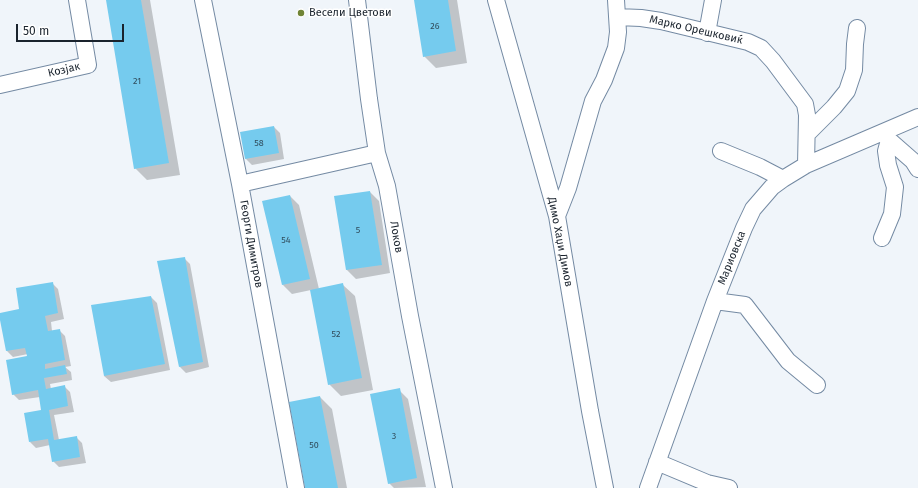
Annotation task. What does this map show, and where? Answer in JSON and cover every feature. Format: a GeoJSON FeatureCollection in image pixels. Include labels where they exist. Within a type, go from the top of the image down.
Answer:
{"type":"FeatureCollection","features":[{"type":"Feature","properties":{"kind":"street","name":"Козјак"},"geometry":{"type":"LineString","coordinates":[[0,85],[88,64],[77,0]]}},
{"type":"Feature","properties":{"kind":"street","name":"Георги Димитров"},"geometry":{"type":"LineString","coordinates":[[202,0],[240,184],[296,488]]}},
{"type":"Feature","properties":{"kind":"street","name":"Локов"},"geometry":{"type":"LineString","coordinates":[[358,0],[369,99],[377,153],[387,186],[442,480]]}},
{"type":"Feature","properties":{"kind":"street","name":"Димо Хаџи Димов"},"geometry":{"type":"LineString","coordinates":[[496,0],[557,216],[590,411],[606,486]]}},
{"type":"Feature","properties":{"kind":"street"},"geometry":{"type":"LineString","coordinates":[[557,216],[568,188],[593,101],[604,80],[616,48],[618,32],[616,0]]}},
{"type":"Feature","properties":{"kind":"street"},"geometry":{"type":"LineString","coordinates":[[707,33],[713,0]]}},
{"type":"Feature","properties":{"kind":"street","name":"Марко Орешковиќ"},"geometry":{"type":"LineString","coordinates":[[617,17],[661,21],[748,42],[761,48],[773,61],[805,104],[807,115],[806,165]]}},
{"type":"Feature","properties":{"kind":"street"},"geometry":{"type":"LineString","coordinates":[[807,134],[834,107],[847,91],[854,70],[855,44],[858,28]]}},
{"type":"Feature","properties":{"kind":"street","name":"Мариовска"},"geometry":{"type":"LineString","coordinates":[[648,488],[715,300],[744,228],[753,210],[772,187],[782,179],[806,165],[886,135],[918,117]]}},
{"type":"Feature","properties":{"kind":"street"},"geometry":{"type":"LineString","coordinates":[[886,135],[913,161],[918,169]]}},
{"type":"Feature","properties":{"kind":"street"},"geometry":{"type":"LineString","coordinates":[[882,238],[892,214],[894,197],[894,187],[886,151],[886,135]]}},
{"type":"Feature","properties":{"kind":"street"},"geometry":{"type":"LineString","coordinates":[[721,151],[760,167],[782,179]]}},
{"type":"Feature","properties":{"kind":"street"},"geometry":{"type":"LineString","coordinates":[[240,184],[377,153]]}},
{"type":"Feature","properties":{"kind":"street"},"geometry":{"type":"LineString","coordinates":[[715,300],[745,305],[788,361],[817,386]]}},
{"type":"Feature","properties":{"kind":"street"},"geometry":{"type":"LineString","coordinates":[[657,462],[708,483],[729,488]]}},
{"type":"Feature","properties":{"kind":"building"},"geometry":{"type":"Polygon","coordinates":[[[106,0],[141,0],[169,163],[134,169],[106,0]]]}},
{"type":"Feature","properties":{"kind":"building"},"geometry":{"type":"Polygon","coordinates":[[[414,0],[448,0],[456,51],[423,57],[414,0]]]}},
{"type":"Feature","properties":{"kind":"building"},"geometry":{"type":"Polygon","coordinates":[[[274,126],[279,153],[245,159],[240,132],[274,126]]]}},
{"type":"Feature","properties":{"kind":"building"},"geometry":{"type":"Polygon","coordinates":[[[370,191],[382,265],[346,270],[334,196],[370,191]]]}},
{"type":"Feature","properties":{"kind":"building"},"geometry":{"type":"Polygon","coordinates":[[[290,195],[310,279],[282,285],[262,201],[290,195]]]}},
{"type":"Feature","properties":{"kind":"building"},"geometry":{"type":"Polygon","coordinates":[[[185,257],[203,362],[179,367],[157,261],[185,257]]]}},
{"type":"Feature","properties":{"kind":"building"},"geometry":{"type":"Polygon","coordinates":[[[53,282],[58,313],[45,316],[48,331],[60,329],[65,360],[45,364],[45,369],[65,365],[67,374],[44,378],[46,389],[65,385],[68,406],[49,410],[54,440],[77,436],[80,457],[52,462],[48,439],[29,442],[24,413],[41,410],[38,390],[12,395],[6,360],[27,356],[25,348],[6,351],[0,313],[19,309],[16,288],[53,282]]]}},
{"type":"Feature","properties":{"kind":"building"},"geometry":{"type":"Polygon","coordinates":[[[343,283],[362,378],[328,385],[310,290],[343,283]]]}},
{"type":"Feature","properties":{"kind":"building"},"geometry":{"type":"Polygon","coordinates":[[[151,296],[165,364],[104,376],[91,305],[151,296]]]}},
{"type":"Feature","properties":{"kind":"building"},"geometry":{"type":"Polygon","coordinates":[[[400,388],[417,478],[388,484],[370,394],[400,388]]]}},
{"type":"Feature","properties":{"kind":"building"},"geometry":{"type":"Polygon","coordinates":[[[320,396],[338,488],[305,488],[289,402],[320,396]]]}},
{"type":"Feature","properties":{"kind":"place","name":"Весели Цветови"},"geometry":{"type":"Point","coordinates":[301,13]}}]}
